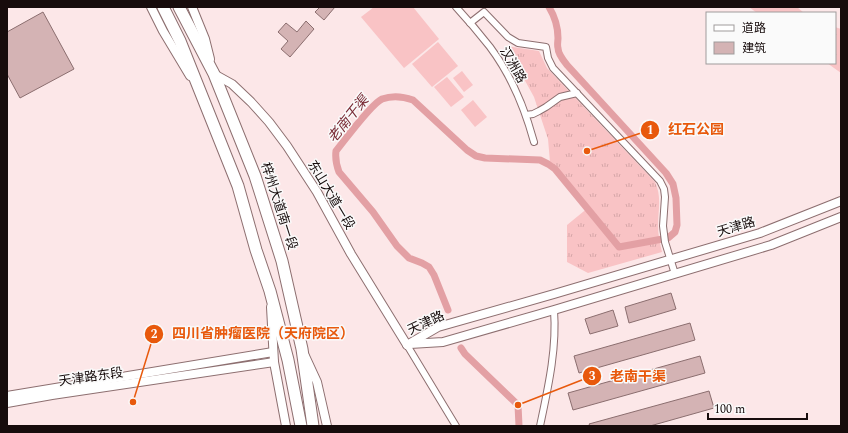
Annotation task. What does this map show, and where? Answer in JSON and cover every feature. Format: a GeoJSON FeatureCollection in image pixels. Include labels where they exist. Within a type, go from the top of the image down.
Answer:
{"type":"FeatureCollection","features":[{"type":"Feature","properties":{"kind":"highway"},"geometry":{"type":"LineString","coordinates":[[163,7],[180,41],[238,186],[256,250],[270,291],[288,360],[301,426]]}},
{"type":"Feature","properties":{"kind":"highway","name":"梓州大道南一段"},"geometry":{"type":"LineString","coordinates":[[179,7],[214,74],[255,176],[282,261],[302,349],[314,426]]}},
{"type":"Feature","properties":{"kind":"street"},"geometry":{"type":"LineString","coordinates":[[151,7],[163,31],[203,98]]}},
{"type":"Feature","properties":{"kind":"street"},"geometry":{"type":"LineString","coordinates":[[192,7],[205,39],[214,74]]}},
{"type":"Feature","properties":{"kind":"street","name":"汉洲路"},"geometry":{"type":"LineString","coordinates":[[456,7],[491,48],[506,72],[526,115],[534,142]]}},
{"type":"Feature","properties":{"kind":"street"},"geometry":{"type":"LineString","coordinates":[[470,23],[484,12],[508,37],[518,43],[546,47],[548,58],[553,68],[660,180],[665,193],[663,226],[665,239],[675,274]]}},
{"type":"Feature","properties":{"kind":"street","name":"东山大道一段"},"geometry":{"type":"LineString","coordinates":[[214,74],[232,84],[251,102],[269,122],[287,146],[317,192],[351,254],[407,345]]}},
{"type":"Feature","properties":{"kind":"street"},"geometry":{"type":"LineString","coordinates":[[526,115],[539,111],[560,97],[577,93]]}},
{"type":"Feature","properties":{"kind":"street","name":"天津路"},"geometry":{"type":"LineString","coordinates":[[407,345],[438,328],[760,233],[841,201]]}},
{"type":"Feature","properties":{"kind":"street","name":"天津路"},"geometry":{"type":"LineString","coordinates":[[407,345],[443,342],[554,310],[771,245],[841,216]]}},
{"type":"Feature","properties":{"kind":"street"},"geometry":{"type":"LineString","coordinates":[[270,291],[274,362],[286,426]]}},
{"type":"Feature","properties":{"kind":"street"},"geometry":{"type":"LineString","coordinates":[[540,426],[552,369],[555,323],[554,310]]}},
{"type":"Feature","properties":{"kind":"street"},"geometry":{"type":"LineString","coordinates":[[407,345],[456,426]]}},
{"type":"Feature","properties":{"kind":"street"},"geometry":{"type":"LineString","coordinates":[[302,349],[317,382],[327,426]]}},
{"type":"Feature","properties":{"kind":"street","name":"天津路东段"},"geometry":{"type":"LineString","coordinates":[[7,396],[273,352]]}},
{"type":"Feature","properties":{"kind":"street","name":"天津路东段"},"geometry":{"type":"LineString","coordinates":[[7,404],[52,395],[274,362]]}},
{"type":"Feature","properties":{"kind":"green space"},"geometry":{"type":"Polygon","coordinates":[[[374,7],[413,7],[439,39],[404,68],[361,17],[374,7]]]}},
{"type":"Feature","properties":{"kind":"green space"},"geometry":{"type":"Polygon","coordinates":[[[749,7],[797,7],[803,12],[756,12],[749,7]]]}},
{"type":"Feature","properties":{"kind":"green space"},"geometry":{"type":"Polygon","coordinates":[[[836,27],[841,29],[841,73],[828,64],[836,64],[836,27]]]}},
{"type":"Feature","properties":{"kind":"green space"},"geometry":{"type":"Polygon","coordinates":[[[438,42],[458,66],[432,87],[412,64],[438,42]]]}},
{"type":"Feature","properties":{"kind":"green space"},"geometry":{"type":"Polygon","coordinates":[[[506,46],[539,51],[547,68],[655,182],[659,198],[658,229],[662,252],[588,273],[567,262],[567,225],[589,207],[550,162],[548,139],[534,97],[506,46]]]}},
{"type":"Feature","properties":{"kind":"green space"},"geometry":{"type":"Polygon","coordinates":[[[462,71],[473,85],[464,92],[453,78],[462,71]]]}},
{"type":"Feature","properties":{"kind":"green space"},"geometry":{"type":"Polygon","coordinates":[[[447,77],[464,97],[451,107],[434,87],[447,77]]]}},
{"type":"Feature","properties":{"kind":"green space"},"geometry":{"type":"Polygon","coordinates":[[[473,100],[487,117],[475,127],[461,110],[473,100]]]}},
{"type":"Feature","properties":{"kind":"building"},"geometry":{"type":"Polygon","coordinates":[[[320,7],[335,7],[324,20],[315,12],[320,7]]]}},
{"type":"Feature","properties":{"kind":"building"},"geometry":{"type":"Polygon","coordinates":[[[43,12],[74,69],[20,98],[7,74],[7,32],[43,12]]]}},
{"type":"Feature","properties":{"kind":"building"},"geometry":{"type":"Polygon","coordinates":[[[306,21],[314,29],[290,57],[281,49],[288,41],[278,32],[286,23],[297,32],[306,21]]]}},
{"type":"Feature","properties":{"kind":"building"},"geometry":{"type":"Polygon","coordinates":[[[671,293],[676,309],[629,323],[625,307],[671,293]]]}},
{"type":"Feature","properties":{"kind":"building"},"geometry":{"type":"Polygon","coordinates":[[[613,310],[618,326],[590,334],[585,319],[613,310]]]}},
{"type":"Feature","properties":{"kind":"building"},"geometry":{"type":"Polygon","coordinates":[[[690,323],[695,340],[579,373],[574,356],[690,323]]]}},
{"type":"Feature","properties":{"kind":"building"},"geometry":{"type":"Polygon","coordinates":[[[700,356],[705,373],[573,410],[568,393],[700,356]]]}},
{"type":"Feature","properties":{"kind":"building"},"geometry":{"type":"Polygon","coordinates":[[[709,391],[714,408],[650,426],[590,426],[589,424],[709,391]]]}},
{"type":"Feature","properties":{"kind":"waterway","name":"老南干渠"},"geometry":{"type":"LineString","coordinates":[[448,310],[434,275],[429,267],[409,258],[397,246],[373,212],[339,172],[337,166],[336,151],[371,108],[382,99],[398,96],[413,100],[467,150],[476,156],[485,158],[540,160],[548,164],[555,169],[619,247],[668,238],[675,232],[677,225],[676,198],[673,184],[666,173],[562,59],[558,50],[557,26],[549,7]]}},
{"type":"Feature","properties":{"kind":"waterway","name":"老南干渠"},"geometry":{"type":"LineString","coordinates":[[461,348],[465,354],[518,405],[519,426]]}},
{"type":"Feature","properties":{"kind":"place","name":"红石公园"},"geometry":{"type":"Point","coordinates":[587,151]}},
{"type":"Feature","properties":{"kind":"place","name":"四川省肿瘤医院（天府院区）"},"geometry":{"type":"Point","coordinates":[133,402]}},
{"type":"Feature","properties":{"kind":"place","name":"老南干渠"},"geometry":{"type":"Point","coordinates":[518,405]}}]}
